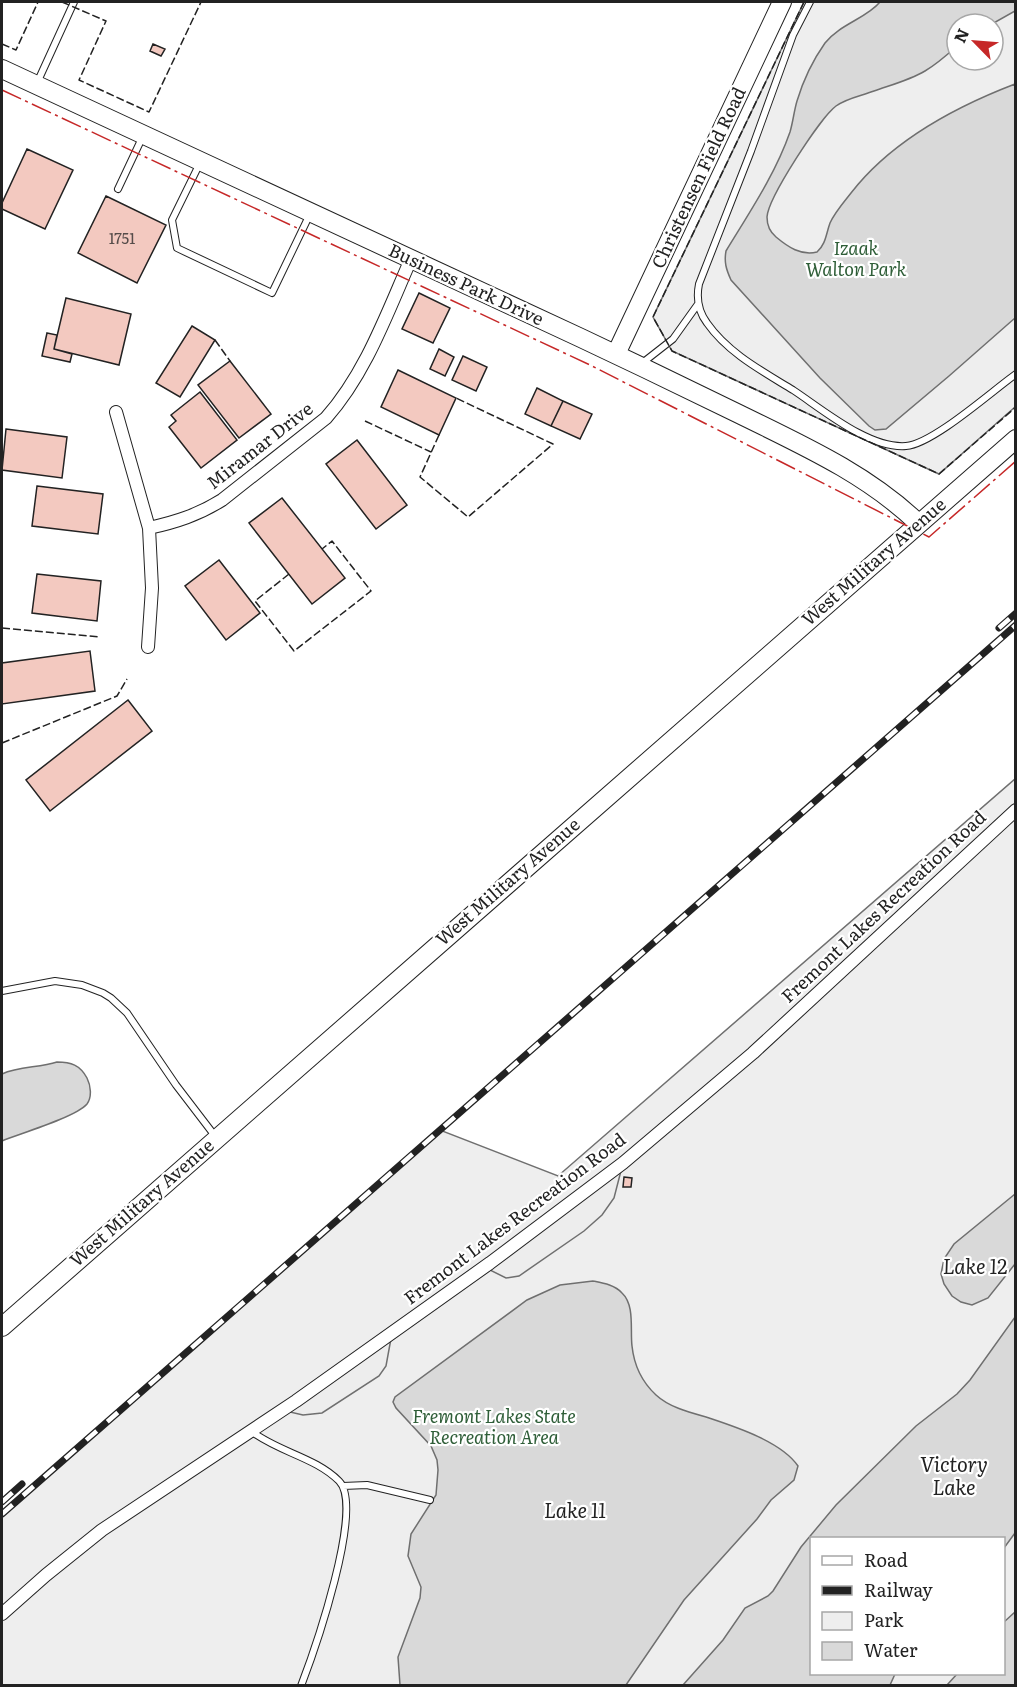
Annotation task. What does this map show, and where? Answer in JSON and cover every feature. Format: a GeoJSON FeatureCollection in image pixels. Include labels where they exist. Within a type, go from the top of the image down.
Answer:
{"type":"FeatureCollection","features":[{"type":"Feature","properties":{"kind":"street","name":"Christensen Field Road"},"geometry":{"type":"LineString","coordinates":[[616,354],[782,2]]}},
{"type":"Feature","properties":{"kind":"street","name":"Business Park Drive"},"geometry":{"type":"LineString","coordinates":[[2,69],[616,354],[830,459],[883,492],[918,523]]}},
{"type":"Feature","properties":{"kind":"street","name":"Miramar Drive"},"geometry":{"type":"LineString","coordinates":[[149,528],[182,520],[207,509],[295,444],[326,418],[338,405],[357,374],[411,259]]}},
{"type":"Feature","properties":{"kind":"street"},"geometry":{"type":"LineString","coordinates":[[116,412],[149,528],[152,588],[148,647]]}},
{"type":"Feature","properties":{"kind":"street","name":"West Military Avenue"},"geometry":{"type":"LineString","coordinates":[[2,1327],[216,1137],[1016,439]]}},
{"type":"Feature","properties":{"kind":"street","name":"Fremont Lakes Recreation Road"},"geometry":{"type":"LineString","coordinates":[[2,1614],[102,1530],[296,1401],[499,1257],[656,1136],[797,1014],[1016,810]]}},
{"type":"Feature","properties":{"kind":"lane"},"geometry":{"type":"LineString","coordinates":[[36,85],[74,2]]}},
{"type":"Feature","properties":{"kind":"lane"},"geometry":{"type":"LineString","coordinates":[[810,2],[793,34],[763,119],[699,284],[696,295],[707,324],[748,363],[851,429],[892,445],[915,444],[928,437],[1016,374]]}},
{"type":"Feature","properties":{"kind":"lane"},"geometry":{"type":"LineString","coordinates":[[118,189],[143,135]]}},
{"type":"Feature","properties":{"kind":"lane"},"geometry":{"type":"LineString","coordinates":[[201,162],[172,220],[177,248],[272,293],[310,213]]}},
{"type":"Feature","properties":{"kind":"lane"},"geometry":{"type":"LineString","coordinates":[[639,365],[672,339],[698,304]]}},
{"type":"Feature","properties":{"kind":"lane"},"geometry":{"type":"LineString","coordinates":[[2,991],[55,981],[82,985],[111,998],[127,1013],[216,1137]]}},
{"type":"Feature","properties":{"kind":"lane"},"geometry":{"type":"LineString","coordinates":[[251,1430],[273,1445],[329,1473],[343,1486],[347,1501],[344,1536],[325,1612],[301,1686]]}},
{"type":"Feature","properties":{"kind":"lane"},"geometry":{"type":"LineString","coordinates":[[343,1486],[367,1485],[430,1500]]}},
{"type":"Feature","properties":{"kind":"green space","name":"Izaak Walton Park"},"geometry":{"type":"Polygon","coordinates":[[[804,2],[1015,2],[1015,407],[939,474],[672,351],[653,317],[804,2]]]}},
{"type":"Feature","properties":{"kind":"green space","name":"Fremont Lakes State Recreation Area"},"geometry":{"type":"Polygon","coordinates":[[[1015,779],[1015,1685],[2,1685],[2,1514],[440,1130],[558,1176],[1015,779]]]}},
{"type":"Feature","properties":{"kind":"shaded area"},"geometry":{"type":"Polygon","coordinates":[[[623,1163],[614,1198],[602,1215],[584,1231],[519,1276],[506,1278],[484,1267],[623,1163]]]}},
{"type":"Feature","properties":{"kind":"shaded area"},"geometry":{"type":"Polygon","coordinates":[[[392,1333],[386,1366],[379,1376],[322,1413],[303,1415],[281,1410],[392,1333]]]}},
{"type":"Feature","properties":{"kind":"water"},"geometry":{"type":"Polygon","coordinates":[[[880,2],[1016,2],[1015,11],[1005,17],[1005,12],[945,12],[945,56],[913,77],[849,99],[836,106],[807,141],[770,207],[767,217],[769,228],[776,237],[795,250],[806,253],[817,252],[824,242],[830,223],[837,211],[867,174],[885,157],[926,127],[970,103],[1015,84],[1015,318],[886,429],[875,430],[820,378],[731,280],[725,259],[726,251],[761,193],[784,148],[802,86],[816,56],[831,36],[875,8],[880,2]]]}},
{"type":"Feature","properties":{"kind":"water"},"geometry":{"type":"Polygon","coordinates":[[[57,1062],[75,1065],[84,1074],[90,1088],[90,1098],[87,1104],[60,1120],[2,1141],[2,1074],[57,1062]]]}},
{"type":"Feature","properties":{"kind":"water","name":"Lake 12"},"geometry":{"type":"Polygon","coordinates":[[[1015,1194],[1015,1264],[988,1298],[972,1305],[961,1302],[952,1296],[944,1284],[941,1274],[944,1259],[954,1244],[1015,1194]]]}},
{"type":"Feature","properties":{"kind":"water","name":"Lake 11"},"geometry":{"type":"Polygon","coordinates":[[[593,1281],[616,1288],[626,1298],[629,1304],[635,1360],[643,1379],[656,1395],[673,1406],[769,1442],[790,1457],[798,1466],[794,1480],[771,1500],[757,1519],[684,1600],[626,1685],[400,1685],[398,1657],[420,1598],[421,1587],[408,1556],[411,1534],[436,1495],[438,1470],[437,1460],[431,1446],[396,1408],[393,1402],[395,1397],[527,1300],[560,1285],[593,1281]]]}},
{"type":"Feature","properties":{"kind":"water","name":"Victory Lake"},"geometry":{"type":"Polygon","coordinates":[[[1015,1317],[1015,1533],[1005,1547],[1005,1537],[810,1537],[810,1675],[895,1675],[890,1685],[683,1685],[723,1640],[745,1608],[773,1591],[801,1547],[836,1505],[916,1426],[957,1394],[970,1380],[1015,1317]]]}},
{"type":"Feature","properties":{"kind":"water"},"geometry":{"type":"Polygon","coordinates":[[[1015,1612],[1015,1685],[947,1685],[956,1675],[1005,1675],[1005,1621],[1015,1612]]]}},
{"type":"Feature","properties":{"kind":"building"},"geometry":{"type":"Polygon","coordinates":[[[153,44],[165,49],[161,56],[150,51],[153,44]]]}},
{"type":"Feature","properties":{"kind":"building"},"geometry":{"type":"Polygon","coordinates":[[[27,149],[73,170],[45,229],[2,209],[2,203],[27,149]]]}},
{"type":"Feature","properties":{"kind":"building"},"geometry":{"type":"Polygon","coordinates":[[[106,196],[166,225],[137,283],[78,253],[106,196]]]}},
{"type":"Feature","properties":{"kind":"building"},"geometry":{"type":"Polygon","coordinates":[[[419,293],[450,308],[433,343],[402,329],[419,293]]]}},
{"type":"Feature","properties":{"kind":"building"},"geometry":{"type":"Polygon","coordinates":[[[66,298],[131,314],[119,365],[54,349],[66,298]]]}},
{"type":"Feature","properties":{"kind":"building"},"geometry":{"type":"Polygon","coordinates":[[[192,326],[215,340],[180,397],[156,383],[192,326]]]}},
{"type":"Feature","properties":{"kind":"building"},"geometry":{"type":"Polygon","coordinates":[[[47,333],[57,335],[54,349],[72,354],[70,362],[42,356],[47,333]]]}},
{"type":"Feature","properties":{"kind":"building"},"geometry":{"type":"Polygon","coordinates":[[[439,349],[454,357],[445,376],[430,369],[439,349]]]}},
{"type":"Feature","properties":{"kind":"building"},"geometry":{"type":"Polygon","coordinates":[[[463,356],[487,367],[476,391],[452,380],[463,356]]]}},
{"type":"Feature","properties":{"kind":"building"},"geometry":{"type":"Polygon","coordinates":[[[230,361],[271,414],[239,438],[198,385],[230,361]]]}},
{"type":"Feature","properties":{"kind":"building"},"geometry":{"type":"Polygon","coordinates":[[[398,370],[456,398],[439,435],[381,407],[398,370]]]}},
{"type":"Feature","properties":{"kind":"building"},"geometry":{"type":"Polygon","coordinates":[[[537,388],[563,401],[551,426],[525,414],[537,388]]]}},
{"type":"Feature","properties":{"kind":"building"},"geometry":{"type":"Polygon","coordinates":[[[200,392],[237,440],[201,468],[169,427],[176,421],[171,415],[200,392]]]}},
{"type":"Feature","properties":{"kind":"building"},"geometry":{"type":"Polygon","coordinates":[[[563,401],[592,414],[580,439],[551,426],[563,401]]]}},
{"type":"Feature","properties":{"kind":"building"},"geometry":{"type":"Polygon","coordinates":[[[6,429],[67,437],[62,478],[2,470],[6,429]]]}},
{"type":"Feature","properties":{"kind":"building"},"geometry":{"type":"Polygon","coordinates":[[[357,440],[407,505],[376,529],[326,464],[357,440]]]}},
{"type":"Feature","properties":{"kind":"building"},"geometry":{"type":"Polygon","coordinates":[[[37,486],[103,494],[98,534],[32,526],[37,486]]]}},
{"type":"Feature","properties":{"kind":"building"},"geometry":{"type":"Polygon","coordinates":[[[282,498],[345,578],[312,604],[249,523],[282,498]]]}},
{"type":"Feature","properties":{"kind":"building"},"geometry":{"type":"Polygon","coordinates":[[[219,560],[260,613],[226,640],[185,586],[219,560]]]}},
{"type":"Feature","properties":{"kind":"building"},"geometry":{"type":"Polygon","coordinates":[[[37,574],[101,581],[97,621],[32,613],[37,574]]]}},
{"type":"Feature","properties":{"kind":"building"},"geometry":{"type":"Polygon","coordinates":[[[90,651],[95,691],[2,704],[2,663],[90,651]]]}},
{"type":"Feature","properties":{"kind":"building"},"geometry":{"type":"Polygon","coordinates":[[[128,700],[152,731],[50,811],[26,780],[128,700]]]}},
{"type":"Feature","properties":{"kind":"building"},"geometry":{"type":"Polygon","coordinates":[[[624,1177],[632,1178],[631,1187],[623,1187],[624,1177]]]}},
{"type":"Feature","properties":{"kind":"railway"},"geometry":{"type":"LineString","coordinates":[[999,628],[1016,613]]}},
{"type":"Feature","properties":{"kind":"railway"},"geometry":{"type":"LineString","coordinates":[[2,1514],[1016,625]]}},
{"type":"Feature","properties":{"kind":"railway"},"geometry":{"type":"LineString","coordinates":[[2,1502],[22,1484]]}},
{"type":"Feature","properties":{"kind":"fence"},"geometry":{"type":"LineString","coordinates":[[2,44],[16,50],[38,2]]}},
{"type":"Feature","properties":{"kind":"fence"},"geometry":{"type":"LineString","coordinates":[[62,2],[106,21],[79,80],[149,112],[201,2]]}},
{"type":"Feature","properties":{"kind":"fence"},"geometry":{"type":"LineString","coordinates":[[804,2],[653,317],[672,351],[939,474],[1016,407]]}},
{"type":"Feature","properties":{"kind":"fence"},"geometry":{"type":"LineString","coordinates":[[215,340],[230,361]]}},
{"type":"Feature","properties":{"kind":"fence"},"geometry":{"type":"LineString","coordinates":[[439,435],[420,477],[468,517],[553,444],[456,398]]}},
{"type":"Feature","properties":{"kind":"fence"},"geometry":{"type":"LineString","coordinates":[[365,421],[431,452]]}},
{"type":"Feature","properties":{"kind":"fence"},"geometry":{"type":"LineString","coordinates":[[289,574],[255,601],[294,651],[371,591],[332,541],[322,549]]}},
{"type":"Feature","properties":{"kind":"fence"},"geometry":{"type":"LineString","coordinates":[[2,628],[100,637]]}},
{"type":"Feature","properties":{"kind":"fence"},"geometry":{"type":"LineString","coordinates":[[2,743],[117,696],[127,679]]}},
{"type":"Feature","properties":{"kind":"power"},"geometry":{"type":"LineString","coordinates":[[2,90],[590,365],[929,537],[1016,461]]}}]}
